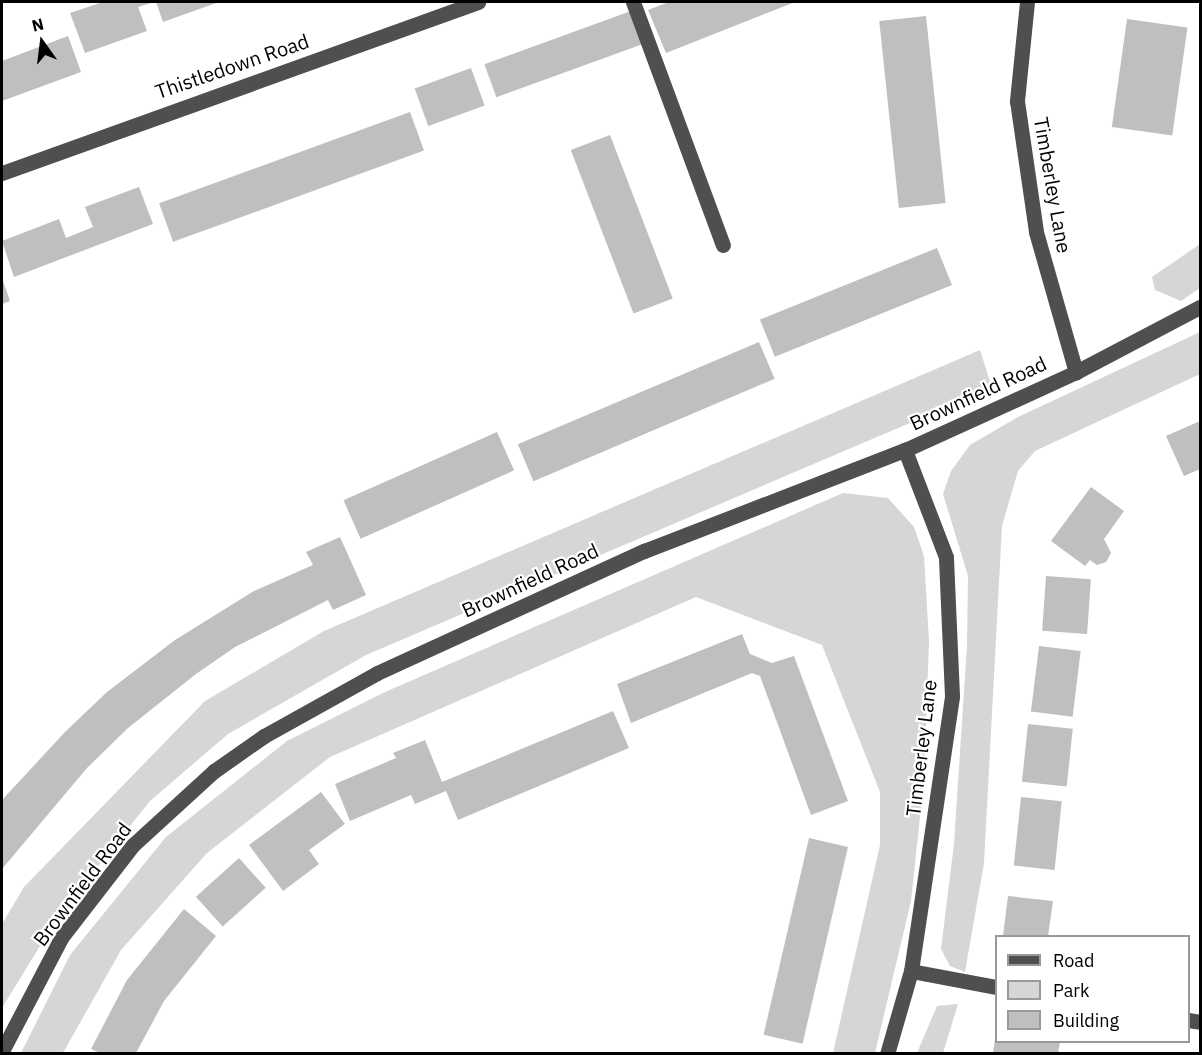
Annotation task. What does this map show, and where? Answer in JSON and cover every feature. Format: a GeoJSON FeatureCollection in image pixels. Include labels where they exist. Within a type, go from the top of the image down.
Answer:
{"type":"FeatureCollection","features":[{"type":"Feature","properties":{"kind":"street","name":"Thistledown Road"},"geometry":{"type":"LineString","coordinates":[[2,173],[478,2]]}},
{"type":"Feature","properties":{"kind":"street"},"geometry":{"type":"LineString","coordinates":[[633,2],[723,244]]}},
{"type":"Feature","properties":{"kind":"street","name":"Timberley Lane"},"geometry":{"type":"LineString","coordinates":[[1027,2],[1017,101],[1036,232],[1076,372]]}},
{"type":"Feature","properties":{"kind":"street","name":"Brownfield Road"},"geometry":{"type":"LineString","coordinates":[[2,1051],[61,938],[133,845],[214,771],[264,736],[377,673],[633,556],[905,450],[1076,372],[1200,308]]}},
{"type":"Feature","properties":{"kind":"street","name":"Timberley Lane"},"geometry":{"type":"LineString","coordinates":[[887,1053],[911,971],[952,696],[946,557],[905,450]]}},
{"type":"Feature","properties":{"kind":"street"},"geometry":{"type":"LineString","coordinates":[[911,971],[995,987]]}},
{"type":"Feature","properties":{"kind":"green space"},"geometry":{"type":"Polygon","coordinates":[[[1200,244],[1200,288],[1181,301],[1155,290],[1152,277],[1200,244]]]}},
{"type":"Feature","properties":{"kind":"green space"},"geometry":{"type":"Polygon","coordinates":[[[1200,332],[1200,374],[1035,451],[1018,471],[1002,526],[984,863],[965,972],[950,966],[941,949],[954,844],[967,645],[968,576],[943,494],[951,471],[970,445],[1018,417],[1200,332]]]}},
{"type":"Feature","properties":{"kind":"green space"},"geometry":{"type":"Polygon","coordinates":[[[980,350],[992,388],[366,655],[228,734],[150,801],[59,915],[2,1008],[2,924],[24,887],[205,701],[324,631],[980,350]]]}},
{"type":"Feature","properties":{"kind":"green space"},"geometry":{"type":"Polygon","coordinates":[[[843,493],[888,498],[914,527],[924,556],[929,641],[924,780],[911,901],[875,1053],[833,1053],[880,845],[880,792],[822,645],[696,597],[330,757],[207,853],[121,950],[63,1053],[21,1053],[70,955],[166,837],[287,741],[385,692],[843,493]]]}},
{"type":"Feature","properties":{"kind":"green space"},"geometry":{"type":"Polygon","coordinates":[[[958,1004],[943,1053],[917,1053],[937,1006],[958,1004]]]}},
{"type":"Feature","properties":{"kind":"building"},"geometry":{"type":"Polygon","coordinates":[[[103,2],[154,2],[138,7],[147,31],[85,53],[70,13],[103,2]]]}},
{"type":"Feature","properties":{"kind":"building"},"geometry":{"type":"Polygon","coordinates":[[[156,2],[219,2],[163,22],[156,2]]]}},
{"type":"Feature","properties":{"kind":"building"},"geometry":{"type":"Polygon","coordinates":[[[669,2],[795,2],[666,53],[648,10],[669,2]]]}},
{"type":"Feature","properties":{"kind":"building"},"geometry":{"type":"Polygon","coordinates":[[[631,11],[643,44],[496,97],[484,64],[631,11]]]}},
{"type":"Feature","properties":{"kind":"building"},"geometry":{"type":"Polygon","coordinates":[[[926,16],[946,203],[899,208],[879,21],[926,16]]]}},
{"type":"Feature","properties":{"kind":"building"},"geometry":{"type":"Polygon","coordinates":[[[1127,19],[1187,27],[1172,135],[1112,127],[1127,19]]]}},
{"type":"Feature","properties":{"kind":"building"},"geometry":{"type":"Polygon","coordinates":[[[68,36],[81,72],[2,101],[2,61],[68,36]]]}},
{"type":"Feature","properties":{"kind":"building"},"geometry":{"type":"Polygon","coordinates":[[[471,68],[485,106],[428,126],[415,89],[471,68]]]}},
{"type":"Feature","properties":{"kind":"building"},"geometry":{"type":"Polygon","coordinates":[[[410,112],[424,151],[173,242],[159,203],[410,112]]]}},
{"type":"Feature","properties":{"kind":"building"},"geometry":{"type":"Polygon","coordinates":[[[610,135],[673,298],[634,313],[571,150],[610,135]]]}},
{"type":"Feature","properties":{"kind":"building"},"geometry":{"type":"Polygon","coordinates":[[[139,187],[153,224],[14,277],[2,241],[59,219],[66,238],[93,227],[85,207],[139,187]]]}},
{"type":"Feature","properties":{"kind":"building"},"geometry":{"type":"Polygon","coordinates":[[[937,248],[952,285],[775,357],[760,320],[937,248]]]}},
{"type":"Feature","properties":{"kind":"building"},"geometry":{"type":"Polygon","coordinates":[[[2,278],[10,301],[2,304],[2,278]]]}},
{"type":"Feature","properties":{"kind":"building"},"geometry":{"type":"Polygon","coordinates":[[[759,342],[775,379],[533,481],[518,444],[759,342]]]}},
{"type":"Feature","properties":{"kind":"building"},"geometry":{"type":"Polygon","coordinates":[[[1200,421],[1200,469],[1184,476],[1166,436],[1200,421]]]}},
{"type":"Feature","properties":{"kind":"building"},"geometry":{"type":"Polygon","coordinates":[[[497,432],[514,470],[361,539],[344,500],[497,432]]]}},
{"type":"Feature","properties":{"kind":"building"},"geometry":{"type":"Polygon","coordinates":[[[1091,487],[1124,511],[1104,539],[1111,553],[1106,562],[1097,565],[1090,560],[1085,566],[1051,541],[1091,487]]]}},
{"type":"Feature","properties":{"kind":"building"},"geometry":{"type":"Polygon","coordinates":[[[340,537],[366,595],[333,610],[328,600],[235,647],[196,674],[128,728],[87,768],[2,869],[2,800],[65,732],[107,692],[175,640],[254,591],[313,565],[306,552],[340,537]]]}},
{"type":"Feature","properties":{"kind":"building"},"geometry":{"type":"Polygon","coordinates":[[[1046,576],[1091,579],[1087,634],[1042,631],[1046,576]]]}},
{"type":"Feature","properties":{"kind":"building"},"geometry":{"type":"Polygon","coordinates":[[[742,634],[750,654],[772,663],[794,656],[848,801],[811,815],[760,676],[752,673],[631,723],[617,684],[742,634]]]}},
{"type":"Feature","properties":{"kind":"building"},"geometry":{"type":"Polygon","coordinates":[[[1039,646],[1081,651],[1073,717],[1031,712],[1039,646]]]}},
{"type":"Feature","properties":{"kind":"building"},"geometry":{"type":"Polygon","coordinates":[[[613,711],[629,748],[458,820],[446,791],[415,804],[411,795],[350,821],[335,784],[396,758],[393,753],[425,740],[442,782],[613,711]]]}},
{"type":"Feature","properties":{"kind":"building"},"geometry":{"type":"Polygon","coordinates":[[[1028,724],[1073,729],[1067,786],[1022,782],[1028,724]]]}},
{"type":"Feature","properties":{"kind":"building"},"geometry":{"type":"Polygon","coordinates":[[[321,792],[345,824],[309,850],[319,864],[283,891],[249,845],[321,792]]]}},
{"type":"Feature","properties":{"kind":"building"},"geometry":{"type":"Polygon","coordinates":[[[1021,797],[1062,801],[1055,870],[1014,866],[1021,797]]]}},
{"type":"Feature","properties":{"kind":"building"},"geometry":{"type":"Polygon","coordinates":[[[809,838],[848,847],[803,1044],[764,1035],[809,838]]]}},
{"type":"Feature","properties":{"kind":"building"},"geometry":{"type":"Polygon","coordinates":[[[239,858],[266,888],[223,927],[196,897],[239,858]]]}},
{"type":"Feature","properties":{"kind":"building"},"geometry":{"type":"Polygon","coordinates":[[[1008,896],[1053,901],[1048,935],[1003,935],[1008,896]]]}},
{"type":"Feature","properties":{"kind":"building"},"geometry":{"type":"Polygon","coordinates":[[[184,909],[216,936],[164,1001],[136,1053],[100,1053],[91,1049],[127,980],[184,909]]]}},
{"type":"Feature","properties":{"kind":"building"},"geometry":{"type":"Polygon","coordinates":[[[995,1039],[995,1043],[1060,1043],[1058,1053],[993,1053],[995,1039]]]}}]}
